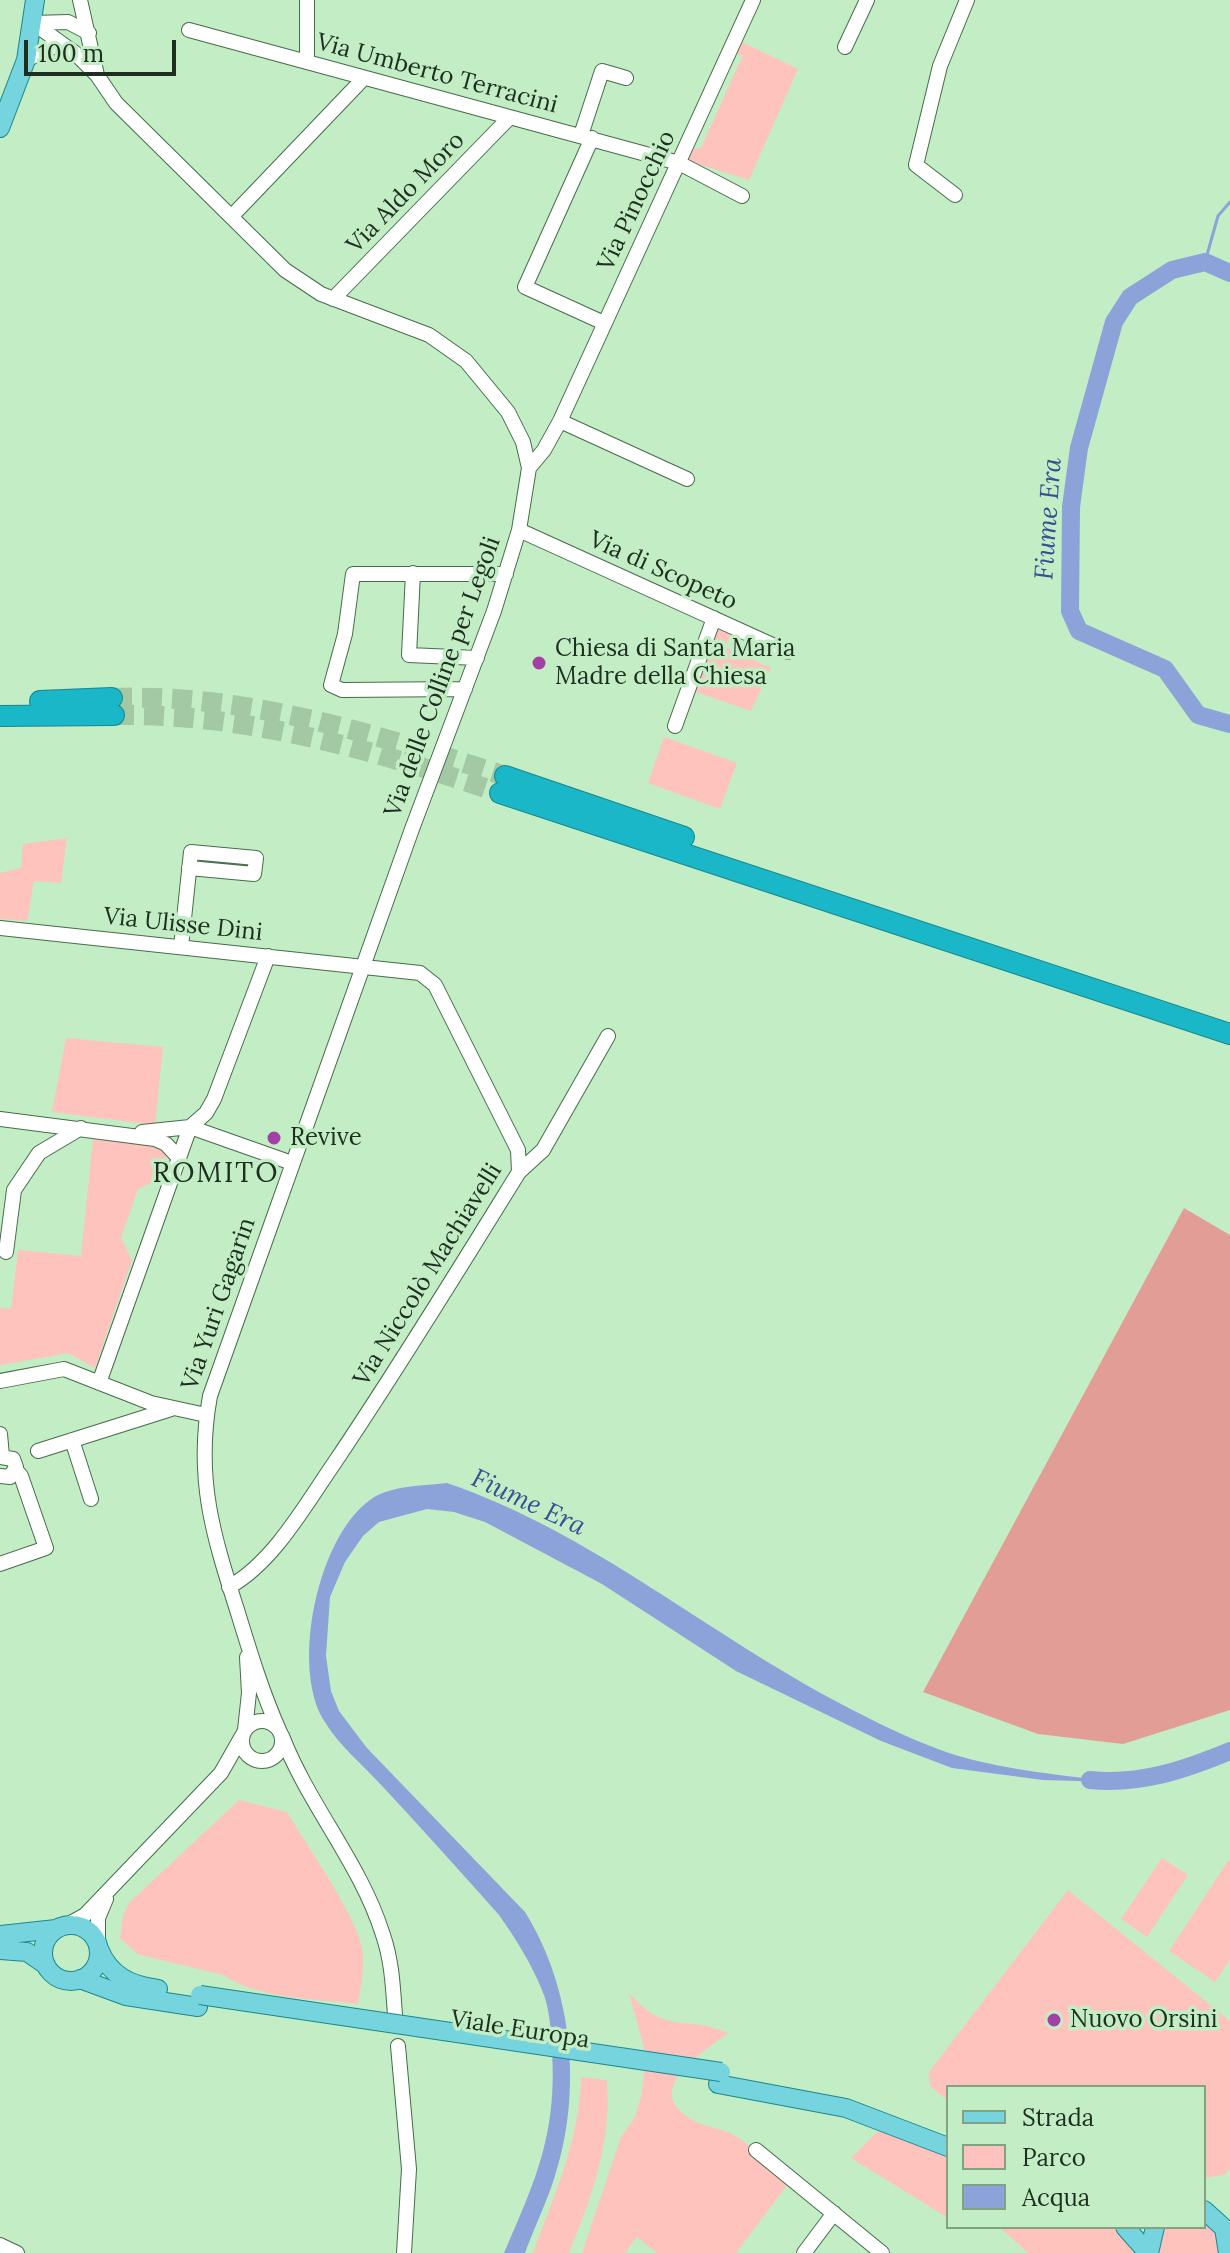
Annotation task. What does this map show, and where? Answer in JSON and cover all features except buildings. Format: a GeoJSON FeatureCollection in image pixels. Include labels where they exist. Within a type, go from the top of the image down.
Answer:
{"type":"FeatureCollection","features":[{"type":"Feature","properties":{"kind":"highway"},"geometry":{"type":"LineString","coordinates":[[0,703],[113,707],[0,716]]}},
{"type":"Feature","properties":{"kind":"highway"},"geometry":{"type":"LineString","coordinates":[[1230,1021],[502,784],[1230,1034]]}},
{"type":"Feature","properties":{"kind":"main road"},"geometry":{"type":"LineString","coordinates":[[0,128],[26,60],[35,0]]}},
{"type":"Feature","properties":{"kind":"main road"},"geometry":{"type":"LineString","coordinates":[[0,1935],[61,1927]]}},
{"type":"Feature","properties":{"kind":"main road"},"geometry":{"type":"LineString","coordinates":[[46,1965],[43,1948],[61,1927]]}},
{"type":"Feature","properties":{"kind":"main road","name":"Viale Europa"},"geometry":{"type":"LineString","coordinates":[[61,1927],[89,1931],[109,1968],[128,1982],[199,2001]]}},
{"type":"Feature","properties":{"kind":"main road"},"geometry":{"type":"LineString","coordinates":[[80,1979],[95,1967],[98,1947]]}},
{"type":"Feature","properties":{"kind":"main road","name":"Viale Europa"},"geometry":{"type":"LineString","coordinates":[[0,1950],[27,1952],[58,1978],[80,1979],[126,1996],[199,2001],[840,2094],[946,2133]]}},
{"type":"Feature","properties":{"kind":"main road","name":"Viale Europa"},"geometry":{"type":"LineString","coordinates":[[719,2078],[846,2108],[946,2146]]}},
{"type":"Feature","properties":{"kind":"main road"},"geometry":{"type":"LineString","coordinates":[[1206,2212],[1220,2222],[1229,2246]]}},
{"type":"Feature","properties":{"kind":"main road"},"geometry":{"type":"LineString","coordinates":[[1127,2229],[1149,2253]]}},
{"type":"Feature","properties":{"kind":"main road"},"geometry":{"type":"LineString","coordinates":[[1149,2253],[1155,2229]]}},
{"type":"Feature","properties":{"kind":"street"},"geometry":{"type":"LineString","coordinates":[[80,0],[97,75]]}},
{"type":"Feature","properties":{"kind":"street"},"geometry":{"type":"LineString","coordinates":[[307,0],[307,62]]}},
{"type":"Feature","properties":{"kind":"street","name":"Via Pinocchio"},"geometry":{"type":"LineString","coordinates":[[529,468],[544,450],[560,421],[753,0]]}},
{"type":"Feature","properties":{"kind":"street"},"geometry":{"type":"LineString","coordinates":[[845,47],[867,0]]}},
{"type":"Feature","properties":{"kind":"street"},"geometry":{"type":"LineString","coordinates":[[955,195],[916,165],[940,66],[967,0]]}},
{"type":"Feature","properties":{"kind":"street"},"geometry":{"type":"LineString","coordinates":[[33,23],[71,23],[89,33]]}},
{"type":"Feature","properties":{"kind":"street"},"geometry":{"type":"LineString","coordinates":[[33,23],[75,53],[97,75]]}},
{"type":"Feature","properties":{"kind":"street","name":"Via Umberto Terracini"},"geometry":{"type":"LineString","coordinates":[[189,30],[679,163],[742,196]]}},
{"type":"Feature","properties":{"kind":"street"},"geometry":{"type":"LineString","coordinates":[[26,60],[59,44]]}},
{"type":"Feature","properties":{"kind":"street","name":"Via Umberto Terracini"},"geometry":{"type":"LineString","coordinates":[[586,137],[602,71],[626,78]]}},
{"type":"Feature","properties":{"kind":"street","name":"Via delle Colline per Legoli"},"geometry":{"type":"LineString","coordinates":[[97,75],[116,103],[285,270],[333,299],[415,328],[454,351],[508,412],[523,442],[529,468],[519,530],[506,574],[362,967]]}},
{"type":"Feature","properties":{"kind":"street"},"geometry":{"type":"LineString","coordinates":[[232,216],[364,78]]}},
{"type":"Feature","properties":{"kind":"street","name":"Via Aldo Moro"},"geometry":{"type":"LineString","coordinates":[[333,299],[510,117]]}},
{"type":"Feature","properties":{"kind":"street"},"geometry":{"type":"LineString","coordinates":[[586,137],[525,287],[604,323]]}},
{"type":"Feature","properties":{"kind":"street"},"geometry":{"type":"LineString","coordinates":[[560,421],[687,479]]}},
{"type":"Feature","properties":{"kind":"street","name":"Via di Scopeto"},"geometry":{"type":"LineString","coordinates":[[519,530],[788,652]]}},
{"type":"Feature","properties":{"kind":"street"},"geometry":{"type":"LineString","coordinates":[[413,573],[409,655],[477,658]]}},
{"type":"Feature","properties":{"kind":"street"},"geometry":{"type":"LineString","coordinates":[[465,689],[342,690],[331,685],[345,634],[353,574],[506,574]]}},
{"type":"Feature","properties":{"kind":"street"},"geometry":{"type":"LineString","coordinates":[[675,726],[714,618]]}},
{"type":"Feature","properties":{"kind":"street"},"geometry":{"type":"LineString","coordinates":[[181,947],[189,868]]}},
{"type":"Feature","properties":{"kind":"street","name":"Via Ulisse Dini"},"geometry":{"type":"LineString","coordinates":[[0,928],[362,967]]}},
{"type":"Feature","properties":{"kind":"street"},"geometry":{"type":"LineString","coordinates":[[99,1383],[190,1127],[206,1113],[214,1099],[268,956]]}},
{"type":"Feature","properties":{"kind":"street","name":"Via Yuri Gagarin"},"geometry":{"type":"LineString","coordinates":[[229,1587],[207,1511],[202,1458],[206,1415],[220,1360],[362,967]]}},
{"type":"Feature","properties":{"kind":"street","name":"Via Niccolò Machiavelli"},"geometry":{"type":"LineString","coordinates":[[229,1587],[254,1571],[312,1495],[379,1396],[519,1172],[518,1150],[435,985],[424,975],[411,970],[362,967]]}},
{"type":"Feature","properties":{"kind":"street"},"geometry":{"type":"LineString","coordinates":[[519,1172],[543,1150],[608,1036]]}},
{"type":"Feature","properties":{"kind":"street"},"geometry":{"type":"LineString","coordinates":[[0,1119],[127,1133],[162,1142],[179,1158]]}},
{"type":"Feature","properties":{"kind":"street"},"geometry":{"type":"LineString","coordinates":[[127,1133],[190,1127],[292,1163]]}},
{"type":"Feature","properties":{"kind":"street"},"geometry":{"type":"LineString","coordinates":[[6,1252],[14,1190],[39,1153],[81,1128]]}},
{"type":"Feature","properties":{"kind":"street"},"geometry":{"type":"LineString","coordinates":[[0,1381],[64,1369],[171,1409],[206,1415]]}},
{"type":"Feature","properties":{"kind":"street"},"geometry":{"type":"LineString","coordinates":[[38,1451],[171,1409]]}},
{"type":"Feature","properties":{"kind":"street"},"geometry":{"type":"LineString","coordinates":[[0,1434],[1,1456],[13,1459],[46,1548],[0,1564]]}},
{"type":"Feature","properties":{"kind":"street"},"geometry":{"type":"LineString","coordinates":[[72,1440],[91,1499]]}},
{"type":"Feature","properties":{"kind":"street"},"geometry":{"type":"LineString","coordinates":[[0,1476],[10,1477],[16,1470]]}},
{"type":"Feature","properties":{"kind":"street"},"geometry":{"type":"LineString","coordinates":[[229,1587],[280,1733],[301,1781],[374,1910],[388,1952],[395,2015]]}},
{"type":"Feature","properties":{"kind":"street"},"geometry":{"type":"LineString","coordinates":[[245,1637],[249,1693],[243,1749],[262,1761],[282,1766],[301,1781]]}},
{"type":"Feature","properties":{"kind":"street"},"geometry":{"type":"LineString","coordinates":[[61,1927],[82,1918],[221,1773],[243,1733],[262,1720],[280,1733]]}},
{"type":"Feature","properties":{"kind":"street"},"geometry":{"type":"LineString","coordinates":[[221,1773],[240,1763],[262,1761],[281,1749],[280,1733]]}},
{"type":"Feature","properties":{"kind":"street"},"geometry":{"type":"LineString","coordinates":[[98,1947],[98,1918],[117,1882]]}},
{"type":"Feature","properties":{"kind":"street"},"geometry":{"type":"LineString","coordinates":[[398,2046],[409,2169],[404,2253]]}},
{"type":"Feature","properties":{"kind":"street"},"geometry":{"type":"LineString","coordinates":[[756,2150],[882,2253]]}},
{"type":"Feature","properties":{"kind":"street"},"geometry":{"type":"LineString","coordinates":[[804,2253],[834,2213]]}},
{"type":"Feature","properties":{"kind":"street"},"geometry":{"type":"LineString","coordinates":[[0,2245],[17,2253]]}},
{"type":"Feature","properties":{"kind":"green space"},"geometry":{"type":"Polygon","coordinates":[[[740,41],[798,69],[749,180],[689,161],[691,149],[701,148],[743,55],[734,54],[740,41]]]}},
{"type":"Feature","properties":{"kind":"green space"},"geometry":{"type":"Polygon","coordinates":[[[717,629],[732,632],[725,647],[771,668],[751,711],[693,691],[717,629]]]}},
{"type":"Feature","properties":{"kind":"green space"},"geometry":{"type":"Polygon","coordinates":[[[664,737],[737,763],[720,809],[648,783],[664,737]]]}},
{"type":"Feature","properties":{"kind":"green space"},"geometry":{"type":"Polygon","coordinates":[[[67,838],[61,883],[34,881],[27,921],[0,919],[0,873],[21,868],[23,844],[67,838]]]}},
{"type":"Feature","properties":{"kind":"green space"},"geometry":{"type":"Polygon","coordinates":[[[66,1038],[163,1047],[155,1125],[52,1112],[66,1038]]]}},
{"type":"Feature","properties":{"kind":"green space"},"geometry":{"type":"Polygon","coordinates":[[[93,1139],[151,1142],[165,1153],[167,1171],[161,1178],[138,1189],[121,1238],[132,1260],[95,1368],[68,1353],[0,1365],[0,1308],[11,1309],[18,1250],[81,1256],[93,1139]]]}},
{"type":"Feature","properties":{"kind":"green space"},"geometry":{"type":"Polygon","coordinates":[[[239,1800],[287,1812],[341,1899],[362,1948],[363,1969],[358,2004],[288,1997],[253,1989],[223,1975],[137,1954],[120,1938],[123,1915],[130,1902],[239,1800]]]}},
{"type":"Feature","properties":{"kind":"green space"},"geometry":{"type":"Polygon","coordinates":[[[1162,1858],[1188,1875],[1147,1937],[1121,1919],[1162,1858]]]}},
{"type":"Feature","properties":{"kind":"green space"},"geometry":{"type":"Polygon","coordinates":[[[1230,1858],[1230,1960],[1215,1982],[1169,1951],[1230,1858]]]}},
{"type":"Feature","properties":{"kind":"green space"},"geometry":{"type":"Polygon","coordinates":[[[1068,1890],[1230,2021],[1230,2168],[1224,2175],[1206,2178],[1206,2085],[946,2085],[946,2099],[930,2086],[929,2072],[1068,1890]]]}},
{"type":"Feature","properties":{"kind":"green space"},"geometry":{"type":"Polygon","coordinates":[[[629,1993],[642,2007],[666,2020],[728,2033],[682,2072],[674,2083],[672,2095],[677,2107],[691,2119],[740,2139],[788,2184],[736,2253],[657,2253],[637,2237],[625,2253],[582,2253],[621,2137],[635,2117],[641,2097],[646,2055],[629,1993]]]}},
{"type":"Feature","properties":{"kind":"green space"},"geometry":{"type":"Polygon","coordinates":[[[581,2077],[607,2080],[606,2125],[598,2168],[569,2253],[533,2253],[571,2144],[580,2100],[581,2077]]]}},
{"type":"Feature","properties":{"kind":"green space"},"geometry":{"type":"Polygon","coordinates":[[[879,2130],[946,2156],[946,2217],[851,2158],[879,2130]]]}},
{"type":"Feature","properties":{"kind":"green space"},"geometry":{"type":"Polygon","coordinates":[[[1206,2220],[1218,2231],[1222,2253],[1155,2253],[1161,2229],[1206,2229],[1206,2220]]]}},
{"type":"Feature","properties":{"kind":"green space"},"geometry":{"type":"Polygon","coordinates":[[[1001,2229],[1113,2229],[1138,2253],[1028,2253],[1001,2229]]]}},
{"type":"Feature","properties":{"kind":"shaded area"},"geometry":{"type":"Polygon","coordinates":[[[1184,1208],[1230,1235],[1230,1710],[1123,1744],[1038,1734],[923,1692],[1184,1208]]]}},
{"type":"Feature","properties":{"kind":"water"},"geometry":{"type":"Polygon","coordinates":[[[447,1483],[551,1529],[600,1556],[793,1677],[911,1738],[982,1762],[1114,1782],[1043,1780],[952,1768],[881,1741],[736,1671],[602,1584],[485,1522],[454,1512],[427,1509],[379,1522],[363,1536],[345,1562],[330,1597],[326,1656],[331,1691],[339,1711],[367,1748],[525,1912],[554,1974],[563,2007],[570,2077],[563,2146],[554,2179],[525,2253],[504,2253],[535,2178],[547,2132],[553,2080],[551,2028],[545,1997],[528,1961],[499,1915],[329,1729],[314,1695],[310,1667],[310,1635],[324,1571],[336,1542],[352,1518],[370,1500],[387,1491],[447,1483]]]}},
{"type":"Feature","properties":{"kind":"waterway"},"geometry":{"type":"LineString","coordinates":[[1205,262],[1218,216],[1230,202]]}},
{"type":"Feature","properties":{"kind":"waterway","name":"Fiume Era"},"geometry":{"type":"LineString","coordinates":[[1230,273],[1205,262],[1172,270],[1130,297],[1114,322],[1079,448],[1071,507],[1070,611],[1079,631],[1165,669],[1198,715],[1230,724]]}},
{"type":"Feature","properties":{"kind":"waterway","name":"Fiume Era"},"geometry":{"type":"LineString","coordinates":[[1090,1780],[1144,1778],[1230,1751]]}},
{"type":"Feature","properties":{"kind":"tunnel"},"geometry":{"type":"LineString","coordinates":[[112,698],[162,698],[262,710],[361,732],[505,776]]}},
{"type":"Feature","properties":{"kind":"tunnel"},"geometry":{"type":"LineString","coordinates":[[114,715],[163,716],[261,727],[406,762],[500,793]]}},
{"type":"Feature","properties":{"kind":"place","name":"Chiesa di Santa Maria Madre della Chiesa"},"geometry":{"type":"Point","coordinates":[539,663]}},
{"type":"Feature","properties":{"kind":"place","name":"Revive"},"geometry":{"type":"Point","coordinates":[274,1138]}},
{"type":"Feature","properties":{"kind":"place","name":"Nuovo Orsini"},"geometry":{"type":"Point","coordinates":[1054,2020]}},
{"type":"Feature","properties":{"kind":"district","name":"ROMITO"},"geometry":{"type":"Point","coordinates":[216,1174]}}]}
